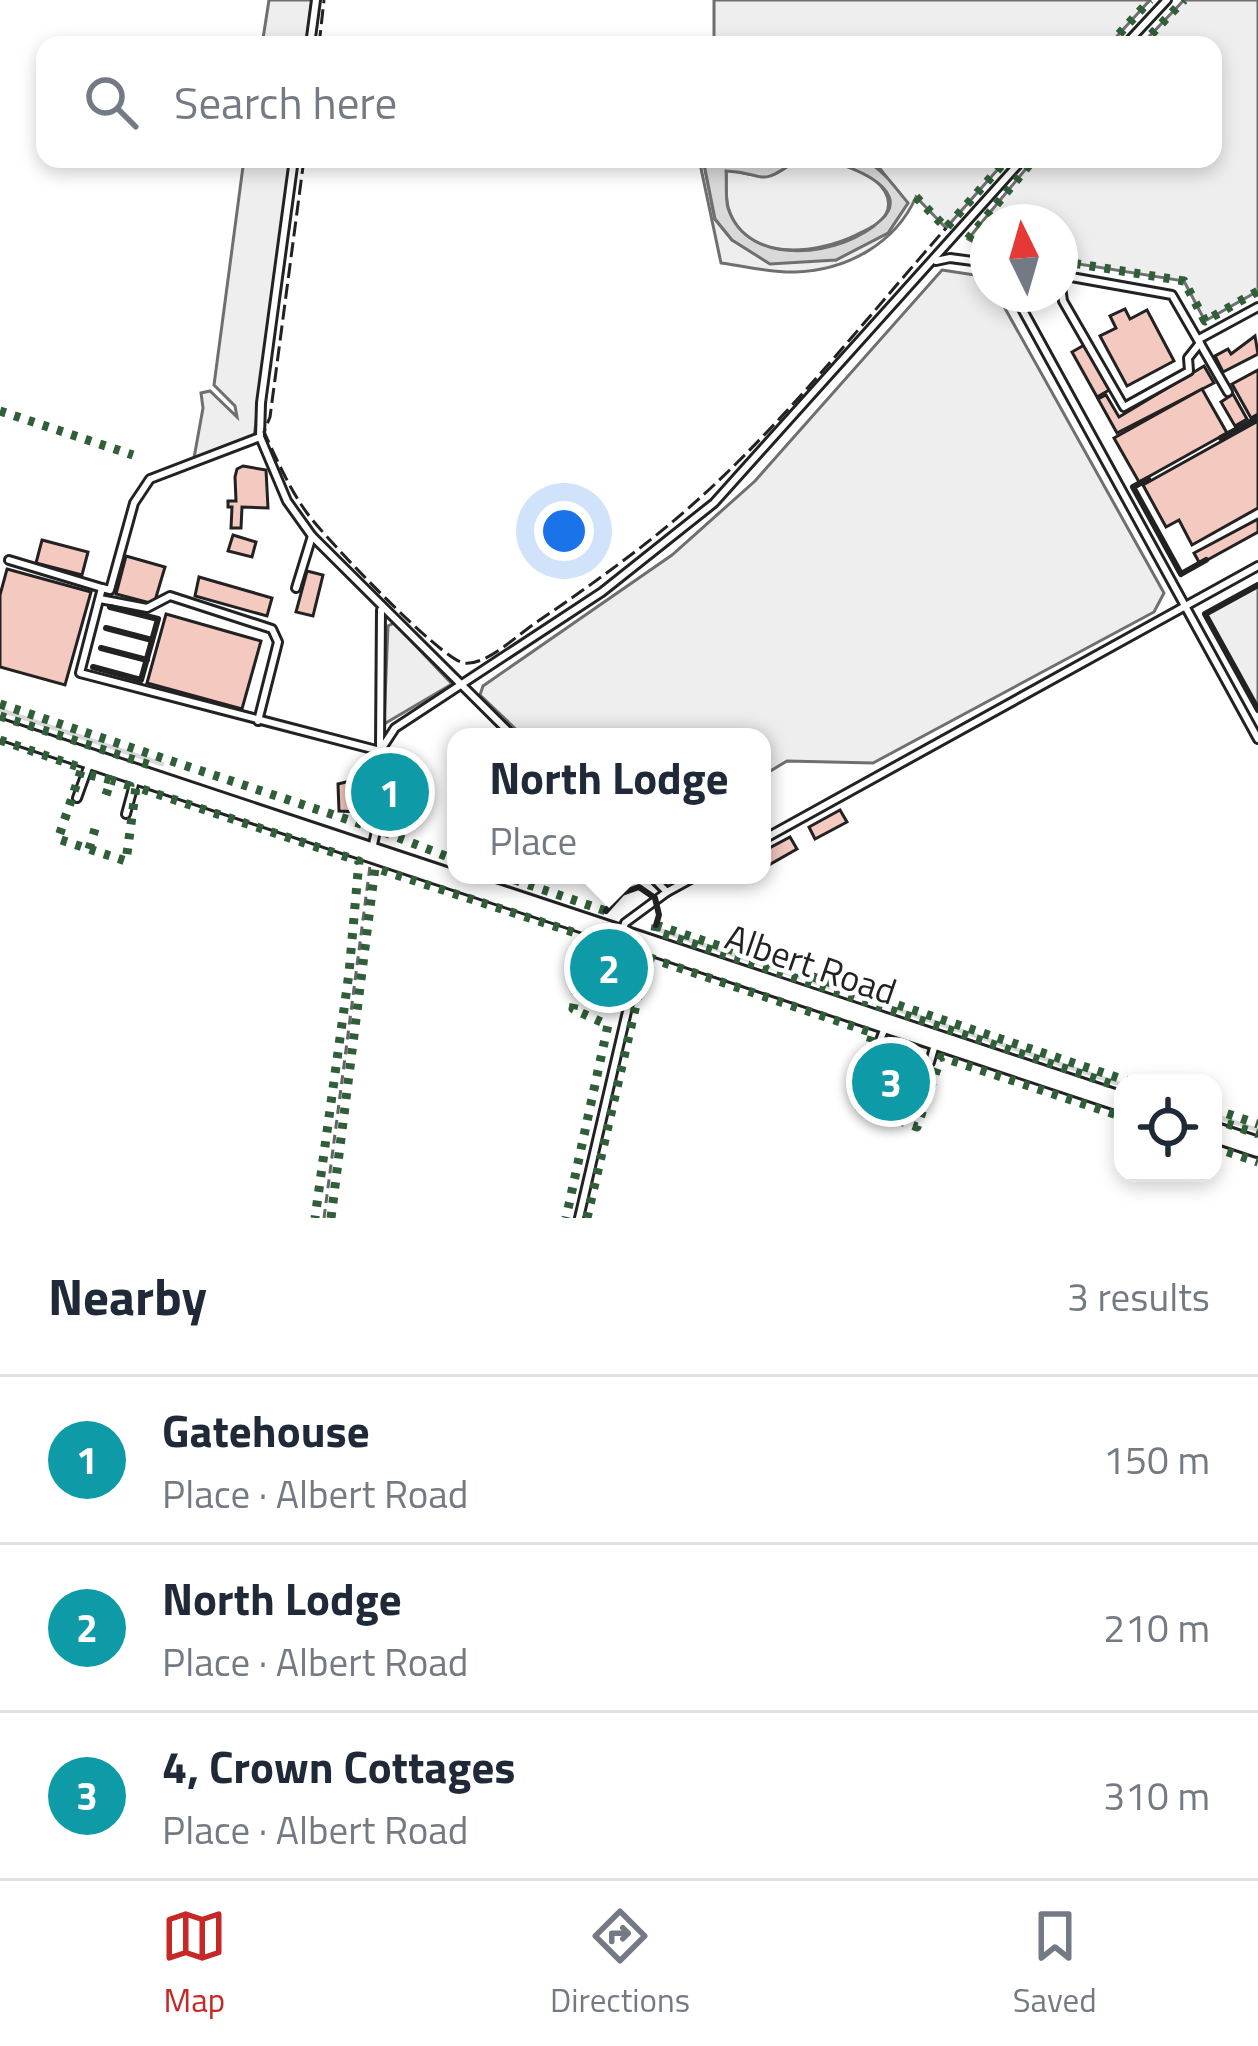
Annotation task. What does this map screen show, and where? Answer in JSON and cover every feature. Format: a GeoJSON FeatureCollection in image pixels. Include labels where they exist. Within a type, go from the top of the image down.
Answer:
{"type":"FeatureCollection","features":[{"type":"Feature","properties":{"kind":"main road","name":"Albert Road"},"geometry":{"type":"LineString","coordinates":[[0,729],[447,877]]}},
{"type":"Feature","properties":{"kind":"main road","name":"Albert Road"},"geometry":{"type":"LineString","coordinates":[[467,884],[1114,1099]]}},
{"type":"Feature","properties":{"kind":"main road"},"geometry":{"type":"LineString","coordinates":[[1222,1135],[1258,1147]]}},
{"type":"Feature","properties":{"kind":"lane"},"geometry":{"type":"LineString","coordinates":[[311,36],[316,0]]}},
{"type":"Feature","properties":{"kind":"lane"},"geometry":{"type":"LineString","coordinates":[[1134,36],[1168,0]]}},
{"type":"Feature","properties":{"kind":"lane"},"geometry":{"type":"LineString","coordinates":[[293,168],[260,437],[287,501],[312,536],[505,728]]}},
{"type":"Feature","properties":{"kind":"lane"},"geometry":{"type":"LineString","coordinates":[[380,751],[395,728],[641,565],[714,503],[1015,168]]}},
{"type":"Feature","properties":{"kind":"lane"},"geometry":{"type":"LineString","coordinates":[[932,262],[970,260]]}},
{"type":"Feature","properties":{"kind":"lane"},"geometry":{"type":"LineString","coordinates":[[1078,280],[1172,295],[1228,392]]}},
{"type":"Feature","properties":{"kind":"lane"},"geometry":{"type":"LineString","coordinates":[[1070,312],[1124,407],[1189,371],[1188,358],[1199,341],[1258,307]]}},
{"type":"Feature","properties":{"kind":"lane"},"geometry":{"type":"LineString","coordinates":[[1024,312],[1258,739]]}},
{"type":"Feature","properties":{"kind":"lane"},"geometry":{"type":"LineString","coordinates":[[9,560],[110,590],[134,503],[150,479],[260,437]]}},
{"type":"Feature","properties":{"kind":"lane"},"geometry":{"type":"LineString","coordinates":[[296,588],[312,536]]}},
{"type":"Feature","properties":{"kind":"lane"},"geometry":{"type":"LineString","coordinates":[[771,835],[1258,566]]}},
{"type":"Feature","properties":{"kind":"lane"},"geometry":{"type":"LineString","coordinates":[[102,587],[80,673],[380,751]]}},
{"type":"Feature","properties":{"kind":"lane"},"geometry":{"type":"LineString","coordinates":[[99,598],[147,608],[170,596],[272,629],[278,642],[258,722]]}},
{"type":"Feature","properties":{"kind":"lane"},"geometry":{"type":"LineString","coordinates":[[371,852],[378,822],[381,608]]}},
{"type":"Feature","properties":{"kind":"lane"},"geometry":{"type":"LineString","coordinates":[[76,798],[91,760]]}},
{"type":"Feature","properties":{"kind":"lane"},"geometry":{"type":"LineString","coordinates":[[126,814],[136,775]]}},
{"type":"Feature","properties":{"kind":"lane"},"geometry":{"type":"LineString","coordinates":[[659,884],[667,892]]}},
{"type":"Feature","properties":{"kind":"lane"},"geometry":{"type":"LineString","coordinates":[[621,935],[625,922],[682,884]]}},
{"type":"Feature","properties":{"kind":"lane"},"geometry":{"type":"LineString","coordinates":[[580,1218],[643,942]]}},
{"type":"Feature","properties":{"kind":"lane"},"geometry":{"type":"LineString","coordinates":[[880,1061],[877,1048],[886,1024]]}},
{"type":"Feature","properties":{"kind":"lane"},"geometry":{"type":"LineString","coordinates":[[916,1071],[930,1062],[936,1040]]}},
{"type":"Feature","properties":{"kind":"path"},"geometry":{"type":"LineString","coordinates":[[324,1218],[371,852]]}},
{"type":"Feature","properties":{"kind":"shaded area"},"geometry":{"type":"Polygon","coordinates":[[[269,0],[312,0],[307,36],[263,36],[269,0]]]}},
{"type":"Feature","properties":{"kind":"shaded area"},"geometry":{"type":"Polygon","coordinates":[[[714,0],[1150,0],[1117,36],[714,36],[714,0]]]}},
{"type":"Feature","properties":{"kind":"shaded area"},"geometry":{"type":"Polygon","coordinates":[[[1184,0],[1258,0],[1258,291],[1205,321],[1184,281],[1078,264],[1078,204],[997,204],[1027,168],[1222,168],[1222,36],[1150,36],[1184,0]]]}},
{"type":"Feature","properties":{"kind":"shaded area"},"geometry":{"type":"Polygon","coordinates":[[[243,168],[290,168],[254,437],[194,458],[201,393],[210,391],[237,417],[235,406],[214,385],[243,168]]]}},
{"type":"Feature","properties":{"kind":"shaded area"},"geometry":{"type":"Polygon","coordinates":[[[701,168],[705,168],[715,219],[732,240],[836,260],[907,203],[879,168],[999,168],[946,228],[916,197],[896,228],[851,260],[787,272],[721,263],[701,168]]]}},
{"type":"Feature","properties":{"kind":"shaded area"},"geometry":{"type":"Polygon","coordinates":[[[705,168],[785,168],[768,177],[726,171],[728,208],[739,228],[775,249],[798,251],[844,242],[881,220],[889,208],[889,197],[882,186],[850,168],[876,168],[908,203],[888,233],[836,260],[770,264],[732,240],[715,219],[705,168]]]}},
{"type":"Feature","properties":{"kind":"shaded area"},"geometry":{"type":"Polygon","coordinates":[[[784,168],[857,168],[887,195],[886,214],[856,235],[822,247],[765,246],[736,225],[728,207],[726,170],[757,176],[784,168]]]}},
{"type":"Feature","properties":{"kind":"shaded area"},"geometry":{"type":"Polygon","coordinates":[[[942,270],[970,274],[970,312],[1007,312],[1164,593],[1154,612],[873,763],[787,761],[771,771],[771,728],[515,728],[480,695],[483,686],[672,555],[755,481],[942,270]]]}},
{"type":"Feature","properties":{"kind":"shaded area"},"geometry":{"type":"Polygon","coordinates":[[[1258,585],[1258,710],[1205,614],[1258,585]]]}},
{"type":"Feature","properties":{"kind":"shaded area"},"geometry":{"type":"Polygon","coordinates":[[[394,623],[452,684],[384,724],[388,626],[394,623]]]}},
{"type":"Feature","properties":{"kind":"building"},"geometry":{"type":"Polygon","coordinates":[[[1125,309],[1130,319],[1147,310],[1174,361],[1127,386],[1100,336],[1116,328],[1110,316],[1125,309]]]}},
{"type":"Feature","properties":{"kind":"building"},"geometry":{"type":"Polygon","coordinates":[[[1255,336],[1258,354],[1223,372],[1215,356],[1228,349],[1231,354],[1255,336]]]}},
{"type":"Feature","properties":{"kind":"building"},"geometry":{"type":"Polygon","coordinates":[[[1086,344],[1111,389],[1097,397],[1072,352],[1086,344]]]}},
{"type":"Feature","properties":{"kind":"building"},"geometry":{"type":"Polygon","coordinates":[[[1204,366],[1214,383],[1117,433],[1098,399],[1106,395],[1119,417],[1204,366]]]}},
{"type":"Feature","properties":{"kind":"building"},"geometry":{"type":"Polygon","coordinates":[[[1258,370],[1258,414],[1251,418],[1232,384],[1258,370]]]}},
{"type":"Feature","properties":{"kind":"building"},"geometry":{"type":"Polygon","coordinates":[[[1202,389],[1227,433],[1139,482],[1114,438],[1202,389]]]}},
{"type":"Feature","properties":{"kind":"building"},"geometry":{"type":"Polygon","coordinates":[[[1233,394],[1247,419],[1235,426],[1221,402],[1233,394]]]}},
{"type":"Feature","properties":{"kind":"building"},"geometry":{"type":"Polygon","coordinates":[[[1258,421],[1258,508],[1192,545],[1179,520],[1166,527],[1143,485],[1258,421]]]}},
{"type":"Feature","properties":{"kind":"building"},"geometry":{"type":"Polygon","coordinates":[[[243,466],[266,470],[268,508],[242,507],[241,528],[231,528],[228,501],[236,501],[235,477],[243,466]]]}},
{"type":"Feature","properties":{"kind":"building"},"geometry":{"type":"Polygon","coordinates":[[[1258,519],[1258,532],[1200,564],[1194,553],[1258,519]]]}},
{"type":"Feature","properties":{"kind":"building"},"geometry":{"type":"Polygon","coordinates":[[[233,535],[256,542],[252,557],[228,551],[233,535]]]}},
{"type":"Feature","properties":{"kind":"building"},"geometry":{"type":"Polygon","coordinates":[[[42,540],[88,552],[82,575],[36,563],[42,540]]]}},
{"type":"Feature","properties":{"kind":"building"},"geometry":{"type":"Polygon","coordinates":[[[126,556],[165,567],[154,604],[116,594],[126,556]]]}},
{"type":"Feature","properties":{"kind":"building"},"geometry":{"type":"Polygon","coordinates":[[[7,569],[91,592],[65,685],[0,667],[0,595],[7,569]]]}},
{"type":"Feature","properties":{"kind":"building"},"geometry":{"type":"Polygon","coordinates":[[[307,571],[323,575],[313,616],[296,612],[307,571]]]}},
{"type":"Feature","properties":{"kind":"building"},"geometry":{"type":"Polygon","coordinates":[[[199,577],[272,598],[267,616],[195,596],[199,577]]]}},
{"type":"Feature","properties":{"kind":"building"},"geometry":{"type":"Polygon","coordinates":[[[166,614],[261,641],[242,709],[147,683],[166,614]]]}},
{"type":"Feature","properties":{"kind":"building"},"geometry":{"type":"Polygon","coordinates":[[[338,784],[362,786],[361,812],[339,811],[338,784]]]}},
{"type":"Feature","properties":{"kind":"building"},"geometry":{"type":"Polygon","coordinates":[[[840,810],[847,822],[815,839],[809,827],[840,810]]]}},
{"type":"Feature","properties":{"kind":"building"},"geometry":{"type":"Polygon","coordinates":[[[790,837],[797,849],[771,864],[771,847],[790,837]]]}},
{"type":"Feature","properties":{"kind":"waterway"},"geometry":{"type":"LineString","coordinates":[[0,710],[162,764]]}},
{"type":"Feature","properties":{"kind":"waterway"},"geometry":{"type":"LineString","coordinates":[[653,928],[1114,1082]]}},
{"type":"Feature","properties":{"kind":"waterway"},"geometry":{"type":"LineString","coordinates":[[1222,1118],[1258,1130]]}},
{"type":"Feature","properties":{"kind":"hedge"},"geometry":{"type":"LineString","coordinates":[[1117,36],[1150,0]]}},
{"type":"Feature","properties":{"kind":"hedge"},"geometry":{"type":"LineString","coordinates":[[1150,36],[1184,0]]}},
{"type":"Feature","properties":{"kind":"hedge"},"geometry":{"type":"LineString","coordinates":[[916,197],[946,228],[999,168]]}},
{"type":"Feature","properties":{"kind":"hedge"},"geometry":{"type":"LineString","coordinates":[[968,239],[1027,168]]}},
{"type":"Feature","properties":{"kind":"hedge"},"geometry":{"type":"LineString","coordinates":[[1078,264],[1184,281],[1205,321],[1258,291]]}},
{"type":"Feature","properties":{"kind":"hedge"},"geometry":{"type":"LineString","coordinates":[[0,411],[133,455]]}},
{"type":"Feature","properties":{"kind":"hedge"},"geometry":{"type":"LineString","coordinates":[[0,704],[447,857]]}},
{"type":"Feature","properties":{"kind":"hedge"},"geometry":{"type":"LineString","coordinates":[[0,716],[156,767]]}},
{"type":"Feature","properties":{"kind":"hedge"},"geometry":{"type":"LineString","coordinates":[[0,740],[82,768],[58,839],[126,861],[136,787],[359,861],[349,973],[315,1218]]}},
{"type":"Feature","properties":{"kind":"hedge"},"geometry":{"type":"LineString","coordinates":[[90,775],[111,780]]}},
{"type":"Feature","properties":{"kind":"hedge"},"geometry":{"type":"LineString","coordinates":[[106,795],[111,780],[130,786],[129,793]]}},
{"type":"Feature","properties":{"kind":"hedge"},"geometry":{"type":"LineString","coordinates":[[89,849],[95,829]]}},
{"type":"Feature","properties":{"kind":"hedge"},"geometry":{"type":"LineString","coordinates":[[331,1218],[375,868],[588,937],[573,1009],[608,1025],[566,1218]]}},
{"type":"Feature","properties":{"kind":"hedge"},"geometry":{"type":"LineString","coordinates":[[526,884],[606,911]]}},
{"type":"Feature","properties":{"kind":"hedge"},"geometry":{"type":"LineString","coordinates":[[656,925],[1114,1076]]}},
{"type":"Feature","properties":{"kind":"hedge"},"geometry":{"type":"LineString","coordinates":[[656,925],[655,931],[1114,1085]]}},
{"type":"Feature","properties":{"kind":"hedge"},"geometry":{"type":"LineString","coordinates":[[588,937],[635,953],[623,1001]]}},
{"type":"Feature","properties":{"kind":"hedge"},"geometry":{"type":"LineString","coordinates":[[587,1218],[647,957],[873,1033],[852,1104],[917,1127],[941,1057],[1114,1114]]}},
{"type":"Feature","properties":{"kind":"hedge"},"geometry":{"type":"LineString","coordinates":[[1222,1112],[1258,1124]]}},
{"type":"Feature","properties":{"kind":"hedge"},"geometry":{"type":"LineString","coordinates":[[1222,1122],[1258,1134]]}},
{"type":"Feature","properties":{"kind":"hedge"},"geometry":{"type":"LineString","coordinates":[[1222,1150],[1258,1162]]}},
{"type":"Feature","properties":{"kind":"fence"},"geometry":{"type":"LineString","coordinates":[[320,36],[324,0]]}},
{"type":"Feature","properties":{"kind":"fence"},"geometry":{"type":"LineString","coordinates":[[303,168],[270,417],[264,432],[295,494],[318,526],[409,621],[464,663],[482,660],[500,649],[693,504],[803,392],[946,228]]}},
{"type":"Feature","properties":{"kind":"wall"},"geometry":{"type":"LineString","coordinates":[[1221,438],[1258,418]]}},
{"type":"Feature","properties":{"kind":"wall"},"geometry":{"type":"LineString","coordinates":[[1148,479],[1133,487],[1181,574],[1206,560]]}},
{"type":"Feature","properties":{"kind":"wall"},"geometry":{"type":"LineString","coordinates":[[1258,585],[1205,614],[1258,710]]}},
{"type":"Feature","properties":{"kind":"wall"},"geometry":{"type":"LineString","coordinates":[[93,667],[141,680],[158,619],[110,607]]}},
{"type":"Feature","properties":{"kind":"wall"},"geometry":{"type":"LineString","coordinates":[[106,628],[152,640]]}},
{"type":"Feature","properties":{"kind":"wall"},"geometry":{"type":"LineString","coordinates":[[101,648],[147,660]]}},
{"type":"Feature","properties":{"kind":"wall"},"geometry":{"type":"LineString","coordinates":[[606,911],[622,893],[639,887],[655,898],[656,925]]}},
{"type":"Feature","properties":{"kind":"place","name":"Gatehouse"},"geometry":{"type":"Point","coordinates":[390,792]}},
{"type":"Feature","properties":{"kind":"place","name":"North Lodge"},"geometry":{"type":"Point","coordinates":[609,968]}},
{"type":"Feature","properties":{"kind":"place","name":"4, Crown Cottages"},"geometry":{"type":"Point","coordinates":[891,1082]}}]}
